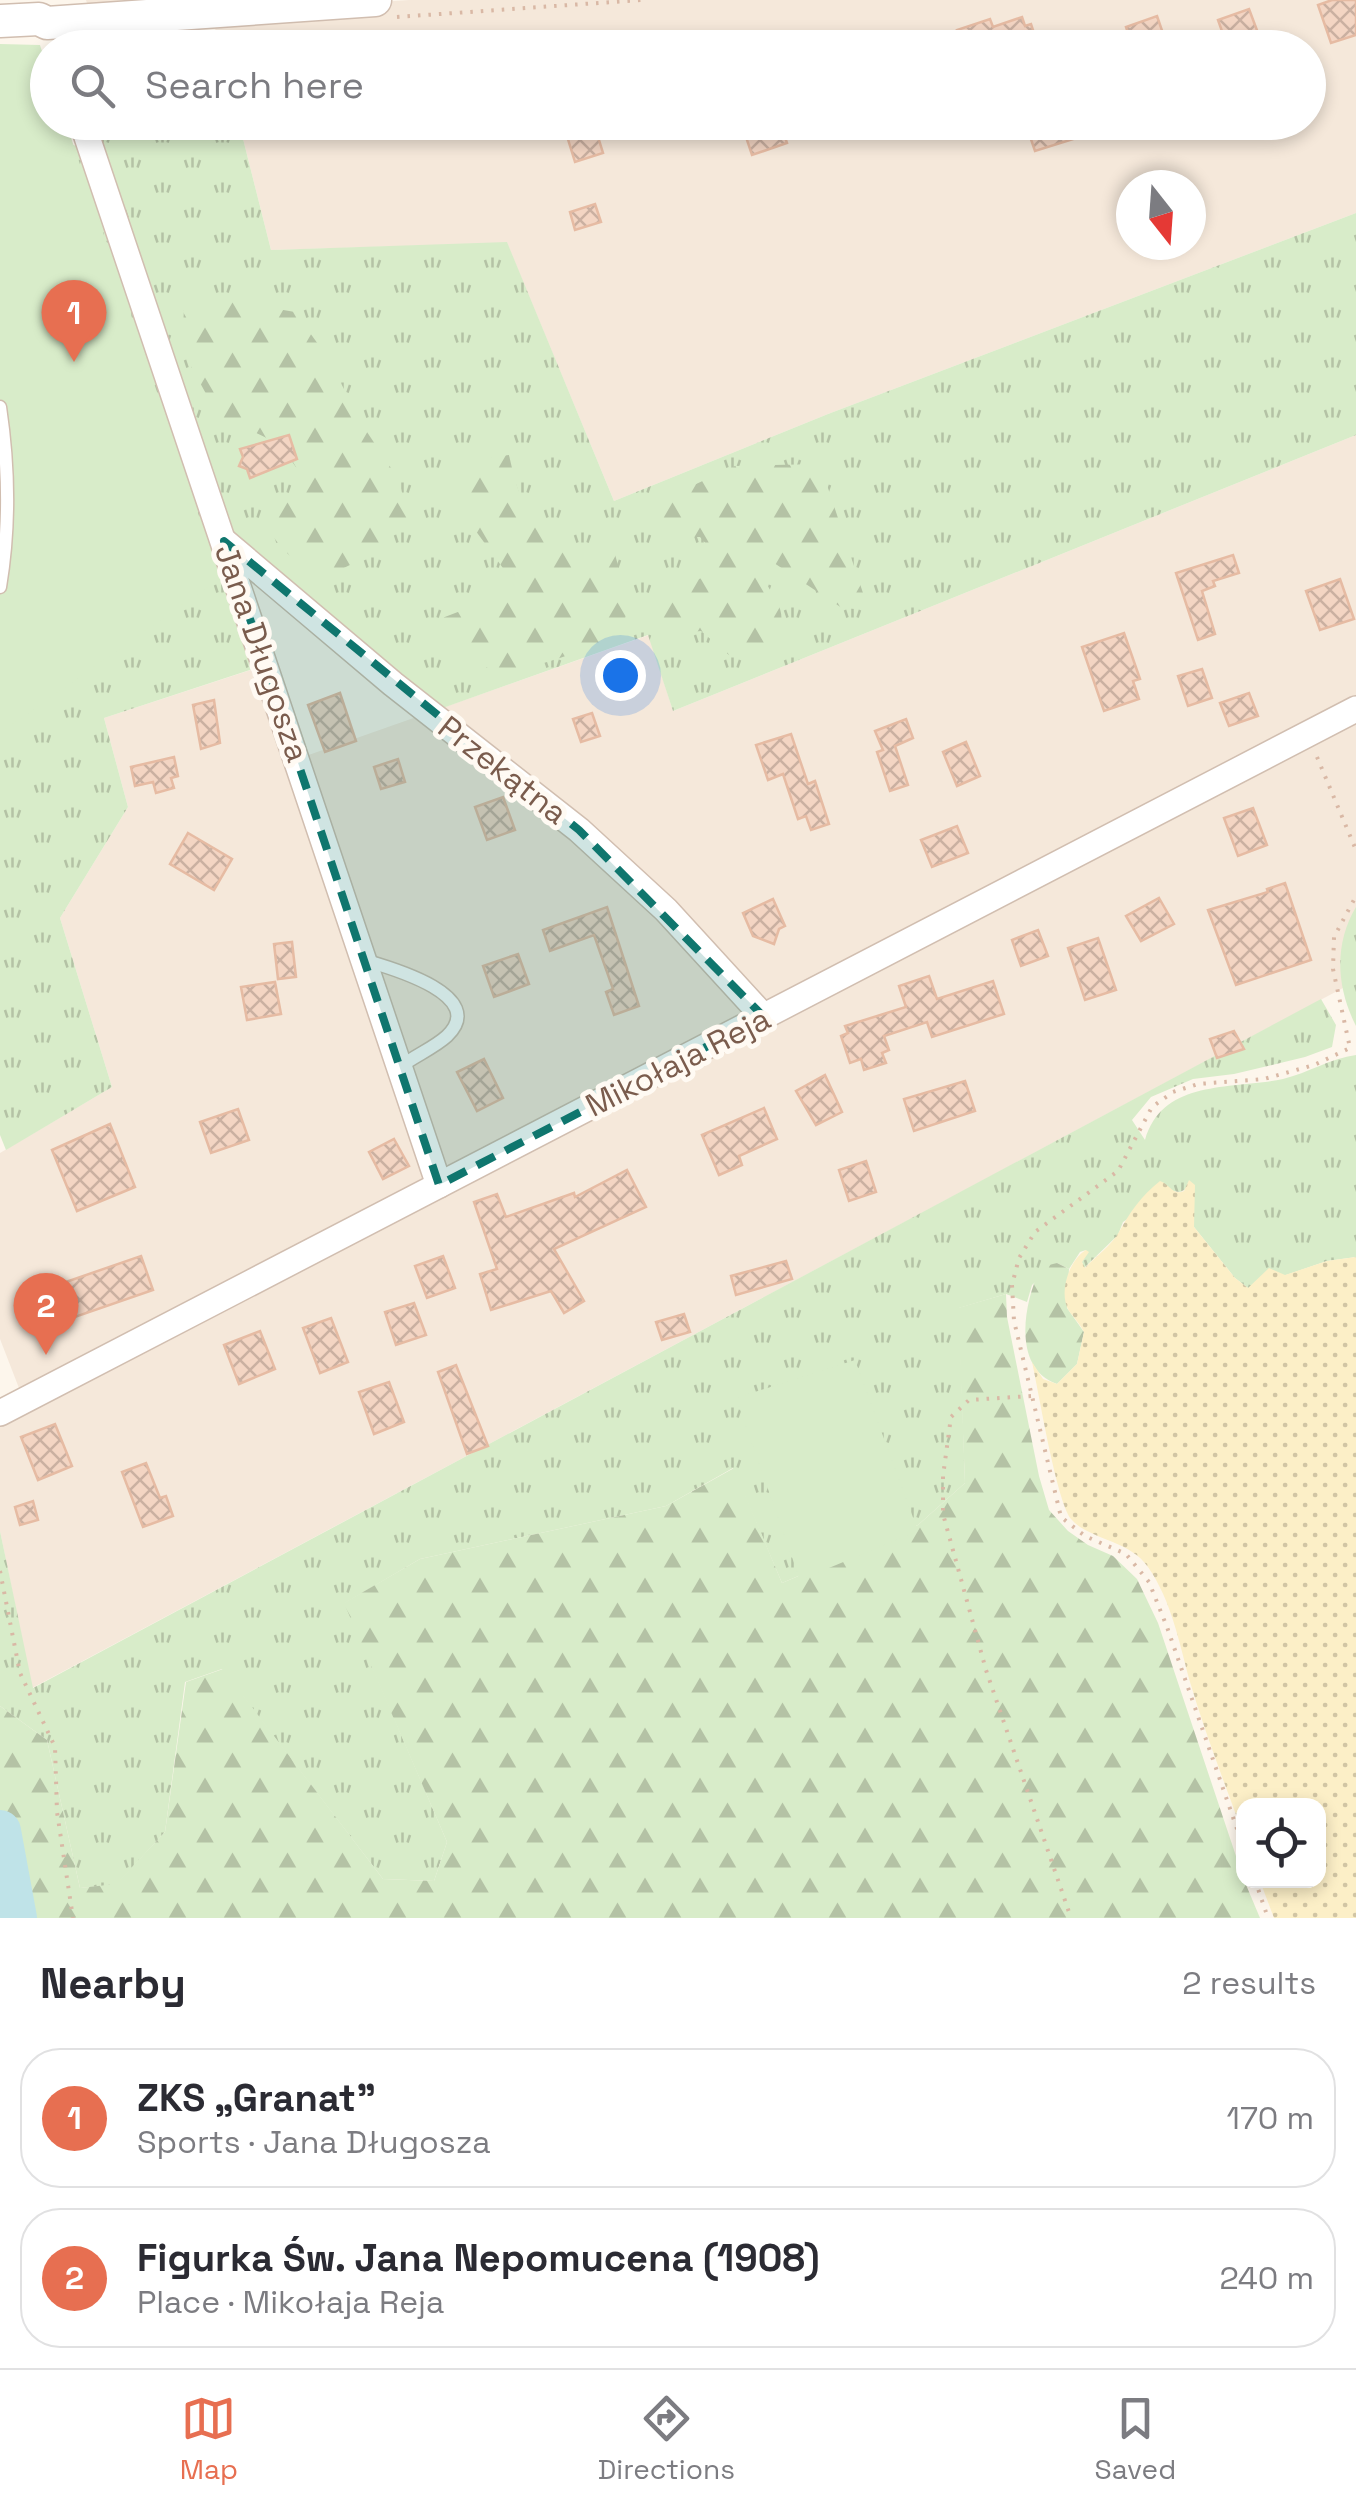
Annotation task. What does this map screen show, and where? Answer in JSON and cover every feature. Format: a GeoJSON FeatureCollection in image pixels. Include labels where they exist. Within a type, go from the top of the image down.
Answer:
{"type":"FeatureCollection","features":[{"type":"Feature","properties":{"kind":"street"},"geometry":{"type":"LineString","coordinates":[[0,21],[43,22],[375,0]]}},
{"type":"Feature","properties":{"kind":"street","name":"Jana Długosza"},"geometry":{"type":"LineString","coordinates":[[88,140],[440,1185]]}},
{"type":"Feature","properties":{"kind":"street","name":"Przekątna"},"geometry":{"type":"LineString","coordinates":[[224,541],[394,684],[579,830],[666,910],[764,1018]]}},
{"type":"Feature","properties":{"kind":"street","name":"Mikołaja Reja"},"geometry":{"type":"LineString","coordinates":[[0,1413],[1356,709]]}},
{"type":"Feature","properties":{"kind":"lane"},"geometry":{"type":"LineString","coordinates":[[0,407],[8,460],[5,558],[0,587]]}},
{"type":"Feature","properties":{"kind":"lane"},"geometry":{"type":"LineString","coordinates":[[364,960],[434,985],[448,997],[455,1010],[455,1024],[448,1035],[400,1066]]}},
{"type":"Feature","properties":{"kind":"path"},"geometry":{"type":"LineString","coordinates":[[1307,735],[1356,850]]}},
{"type":"Feature","properties":{"kind":"path"},"geometry":{"type":"LineString","coordinates":[[1236,1825],[1168,1626],[1149,1582],[1126,1554],[1085,1536],[1062,1517],[1030,1396],[1014,1321],[1012,1285],[1020,1258],[1035,1232],[1118,1171],[1152,1107],[1173,1092],[1198,1084],[1264,1079],[1314,1066],[1353,1048],[1333,969],[1334,937],[1356,896]]}},
{"type":"Feature","properties":{"kind":"path"},"geometry":{"type":"LineString","coordinates":[[1030,1396],[969,1400],[951,1416],[943,1476],[943,1514],[986,1670],[1071,1918]]}},
{"type":"Feature","properties":{"kind":"path"},"geometry":{"type":"LineString","coordinates":[[0,1571],[20,1673],[55,1747],[57,1812],[73,1918]]}},
{"type":"Feature","properties":{"kind":"path"},"geometry":{"type":"LineString","coordinates":[[1257,1888],[1268,1918]]}},
{"type":"Feature","properties":{"kind":"highlighted area"},"geometry":{"type":"Polygon","coordinates":[[[224,541],[579,830],[764,1017],[439,1185],[224,541]]]}},
{"type":"Feature","properties":{"kind":"shaded area"},"geometry":{"type":"Polygon","coordinates":[[[86,0],[235,0],[239,12],[409,0],[1356,0],[1356,213],[828,414],[614,501],[507,243],[271,250],[243,140],[1326,140],[1326,30],[216,30],[210,8],[91,16],[86,0]]]}},
{"type":"Feature","properties":{"kind":"shaded area"},"geometry":{"type":"Polygon","coordinates":[[[1356,435],[1356,981],[32,1688],[0,1531],[0,1414],[24,1401],[0,1339],[0,1153],[112,1087],[60,918],[128,807],[104,718],[269,664],[300,758],[649,635],[673,711],[1356,435]]]}},
{"type":"Feature","properties":{"kind":"green space"},"geometry":{"type":"Polygon","coordinates":[[[0,44],[30,45],[30,140],[72,140],[220,578],[0,733],[0,44]]]}},
{"type":"Feature","properties":{"kind":"green space"},"geometry":{"type":"Polygon","coordinates":[[[97,140],[243,140],[271,250],[507,242],[614,501],[828,414],[1356,213],[1356,435],[673,711],[648,635],[440,709],[234,535],[97,140]]]}},
{"type":"Feature","properties":{"kind":"green space"},"geometry":{"type":"Polygon","coordinates":[[[74,145],[80,149],[262,666],[104,718],[128,807],[60,918],[112,1087],[6,1150],[0,1135],[0,148],[74,145]]]}},
{"type":"Feature","properties":{"kind":"green space"},"geometry":{"type":"Polygon","coordinates":[[[220,299],[295,312],[328,358],[363,426],[399,480],[408,518],[377,552],[325,577],[290,556],[265,525],[271,509],[304,480],[288,456],[270,440],[221,421],[182,350],[184,308],[220,299]]]}},
{"type":"Feature","properties":{"kind":"green space"},"geometry":{"type":"Polygon","coordinates":[[[509,455],[530,515],[561,549],[576,560],[611,540],[629,605],[619,639],[538,664],[496,669],[477,665],[459,654],[437,620],[476,605],[499,604],[511,579],[448,493],[467,460],[509,455]]]}},
{"type":"Feature","properties":{"kind":"green space"},"geometry":{"type":"Polygon","coordinates":[[[820,464],[863,593],[855,609],[842,608],[771,561],[763,571],[781,619],[776,634],[764,647],[749,658],[729,655],[701,631],[668,643],[658,620],[656,602],[666,589],[705,577],[716,555],[700,537],[661,537],[651,518],[681,491],[735,466],[820,464]]]}},
{"type":"Feature","properties":{"kind":"green space"},"geometry":{"type":"Polygon","coordinates":[[[1356,907],[1356,1026],[1344,996],[1340,966],[1344,936],[1356,907]]]}},
{"type":"Feature","properties":{"kind":"green space"},"geometry":{"type":"Polygon","coordinates":[[[1321,999],[1336,1025],[1332,1047],[1234,1074],[1193,1079],[1151,1097],[1132,1120],[1145,1140],[1154,1120],[1183,1096],[1283,1079],[1356,1055],[1356,1257],[1327,1261],[1248,1288],[1235,1278],[1194,1227],[1194,1185],[1180,1192],[1171,1191],[1123,1222],[1118,1235],[1084,1268],[1086,1250],[1080,1252],[1069,1269],[1057,1263],[1032,1285],[1027,1302],[1006,1294],[959,1308],[965,1483],[918,1525],[782,1583],[733,1468],[666,1506],[420,1559],[345,1603],[447,1842],[434,1881],[383,1879],[222,1669],[185,1682],[165,1832],[116,1885],[80,1888],[47,1740],[0,1706],[0,1531],[33,1688],[1321,999]]]}},
{"type":"Feature","properties":{"kind":"green space"},"geometry":{"type":"Polygon","coordinates":[[[1057,1263],[1069,1269],[1067,1308],[1084,1332],[1077,1364],[1057,1384],[1042,1376],[1033,1364],[1025,1332],[1030,1297],[1041,1267],[1057,1263]]]}},
{"type":"Feature","properties":{"kind":"green space"},"geometry":{"type":"Polygon","coordinates":[[[1006,1294],[1007,1317],[1049,1510],[1068,1531],[1113,1556],[1137,1579],[1158,1623],[1236,1856],[1236,1888],[1247,1888],[1260,1918],[0,1918],[0,1706],[47,1740],[80,1888],[116,1884],[165,1832],[186,1682],[223,1669],[383,1879],[434,1881],[447,1842],[344,1603],[420,1559],[666,1506],[734,1468],[782,1583],[918,1525],[965,1483],[958,1308],[1006,1294]]]}},
{"type":"Feature","properties":{"kind":"green space"},"geometry":{"type":"Polygon","coordinates":[[[855,1360],[918,1531],[800,1580],[736,1398],[855,1360]]]}},
{"type":"Feature","properties":{"kind":"sand"},"geometry":{"type":"Polygon","coordinates":[[[1189,1180],[1195,1185],[1194,1227],[1235,1278],[1248,1288],[1269,1268],[1285,1275],[1327,1261],[1356,1257],[1356,1918],[1274,1918],[1263,1888],[1326,1888],[1326,1798],[1236,1798],[1236,1815],[1202,1720],[1174,1623],[1156,1580],[1131,1551],[1088,1532],[1071,1519],[1054,1469],[1032,1362],[1043,1379],[1057,1384],[1077,1364],[1084,1332],[1066,1304],[1065,1286],[1070,1269],[1086,1250],[1089,1252],[1082,1262],[1085,1268],[1108,1246],[1136,1205],[1160,1181],[1174,1191],[1184,1191],[1189,1180]]]}},
{"type":"Feature","properties":{"kind":"building"},"geometry":{"type":"Polygon","coordinates":[[[1332,0],[1356,0],[1356,35],[1331,43],[1318,5],[1332,0]]]}},
{"type":"Feature","properties":{"kind":"building"},"geometry":{"type":"Polygon","coordinates":[[[1249,9],[1257,30],[1222,30],[1218,20],[1249,9]]]}},
{"type":"Feature","properties":{"kind":"building"},"geometry":{"type":"Polygon","coordinates":[[[1157,16],[1162,30],[1127,30],[1126,27],[1157,16]]]}},
{"type":"Feature","properties":{"kind":"building"},"geometry":{"type":"Polygon","coordinates":[[[1022,17],[1025,26],[1031,24],[1033,30],[957,30],[990,19],[993,27],[1022,17]]]}},
{"type":"Feature","properties":{"kind":"building"},"geometry":{"type":"Polygon","coordinates":[[[568,140],[599,140],[603,153],[575,162],[568,140]]]}},
{"type":"Feature","properties":{"kind":"building"},"geometry":{"type":"Polygon","coordinates":[[[747,140],[786,140],[787,143],[752,155],[747,140]]]}},
{"type":"Feature","properties":{"kind":"building"},"geometry":{"type":"Polygon","coordinates":[[[1031,140],[1070,140],[1035,151],[1031,140]]]}},
{"type":"Feature","properties":{"kind":"building"},"geometry":{"type":"Polygon","coordinates":[[[595,204],[601,222],[575,230],[570,212],[595,204]]]}},
{"type":"Feature","properties":{"kind":"building"},"geometry":{"type":"Polygon","coordinates":[[[289,435],[297,459],[250,478],[247,469],[239,466],[243,457],[240,449],[289,435]]]}},
{"type":"Feature","properties":{"kind":"building"},"geometry":{"type":"Polygon","coordinates":[[[1233,555],[1239,573],[1213,581],[1215,586],[1202,591],[1215,634],[1198,640],[1176,573],[1233,555]]]}},
{"type":"Feature","properties":{"kind":"building"},"geometry":{"type":"Polygon","coordinates":[[[1340,579],[1354,619],[1320,630],[1306,591],[1340,579]]]}},
{"type":"Feature","properties":{"kind":"building"},"geometry":{"type":"Polygon","coordinates":[[[1124,633],[1140,679],[1133,681],[1139,699],[1104,711],[1082,647],[1124,633]]]}},
{"type":"Feature","properties":{"kind":"building"},"geometry":{"type":"Polygon","coordinates":[[[1202,669],[1212,698],[1188,706],[1178,676],[1202,669]]]}},
{"type":"Feature","properties":{"kind":"building"},"geometry":{"type":"Polygon","coordinates":[[[340,693],[356,741],[325,752],[308,705],[340,693]]]}},
{"type":"Feature","properties":{"kind":"building"},"geometry":{"type":"Polygon","coordinates":[[[1249,693],[1258,716],[1229,726],[1220,703],[1249,693]]]}},
{"type":"Feature","properties":{"kind":"building"},"geometry":{"type":"Polygon","coordinates":[[[214,700],[220,743],[201,749],[193,705],[214,700]]]}},
{"type":"Feature","properties":{"kind":"building"},"geometry":{"type":"Polygon","coordinates":[[[592,713],[600,736],[581,742],[573,719],[592,713]]]}},
{"type":"Feature","properties":{"kind":"building"},"geometry":{"type":"Polygon","coordinates":[[[906,719],[913,738],[895,746],[908,785],[890,791],[877,752],[883,750],[875,731],[906,719]]]}},
{"type":"Feature","properties":{"kind":"building"},"geometry":{"type":"Polygon","coordinates":[[[791,734],[808,784],[815,781],[829,824],[811,830],[806,816],[798,819],[783,774],[768,780],[756,745],[791,734]]]}},
{"type":"Feature","properties":{"kind":"building"},"geometry":{"type":"Polygon","coordinates":[[[966,742],[980,776],[957,786],[943,752],[966,742]]]}},
{"type":"Feature","properties":{"kind":"building"},"geometry":{"type":"Polygon","coordinates":[[[174,757],[178,776],[171,778],[174,788],[156,793],[153,782],[135,786],[131,767],[174,757]]]}},
{"type":"Feature","properties":{"kind":"building"},"geometry":{"type":"Polygon","coordinates":[[[398,759],[405,782],[381,789],[374,767],[398,759]]]}},
{"type":"Feature","properties":{"kind":"building"},"geometry":{"type":"Polygon","coordinates":[[[503,797],[515,830],[487,840],[475,807],[503,797]]]}},
{"type":"Feature","properties":{"kind":"building"},"geometry":{"type":"Polygon","coordinates":[[[1253,808],[1267,845],[1238,856],[1224,818],[1253,808]]]}},
{"type":"Feature","properties":{"kind":"building"},"geometry":{"type":"Polygon","coordinates":[[[957,826],[968,853],[932,867],[921,840],[957,826]]]}},
{"type":"Feature","properties":{"kind":"building"},"geometry":{"type":"Polygon","coordinates":[[[188,833],[232,859],[214,890],[170,864],[188,833]]]}},
{"type":"Feature","properties":{"kind":"building"},"geometry":{"type":"Polygon","coordinates":[[[1285,883],[1311,960],[1236,985],[1208,910],[1285,883]]]}},
{"type":"Feature","properties":{"kind":"building"},"geometry":{"type":"Polygon","coordinates":[[[1159,898],[1174,924],[1141,941],[1126,916],[1159,898]]]}},
{"type":"Feature","properties":{"kind":"building"},"geometry":{"type":"Polygon","coordinates":[[[773,899],[785,926],[779,929],[774,944],[753,936],[743,913],[773,899]]]}},
{"type":"Feature","properties":{"kind":"building"},"geometry":{"type":"Polygon","coordinates":[[[607,907],[639,1006],[614,1015],[606,992],[613,989],[594,935],[550,951],[543,930],[607,907]]]}},
{"type":"Feature","properties":{"kind":"building"},"geometry":{"type":"Polygon","coordinates":[[[1038,930],[1048,956],[1021,966],[1012,940],[1038,930]]]}},
{"type":"Feature","properties":{"kind":"building"},"geometry":{"type":"Polygon","coordinates":[[[1098,938],[1116,990],[1085,1000],[1068,948],[1098,938]]]}},
{"type":"Feature","properties":{"kind":"building"},"geometry":{"type":"Polygon","coordinates":[[[292,942],[296,977],[278,979],[274,944],[292,942]]]}},
{"type":"Feature","properties":{"kind":"building"},"geometry":{"type":"Polygon","coordinates":[[[518,954],[529,984],[494,997],[483,966],[518,954]]]}},
{"type":"Feature","properties":{"kind":"building"},"geometry":{"type":"Polygon","coordinates":[[[929,976],[937,999],[993,981],[1004,1014],[932,1037],[927,1022],[884,1036],[889,1050],[882,1053],[886,1063],[864,1070],[861,1059],[850,1063],[841,1036],[848,1033],[845,1026],[906,1007],[899,986],[929,976]]]}},
{"type":"Feature","properties":{"kind":"building"},"geometry":{"type":"Polygon","coordinates":[[[275,982],[281,1014],[247,1020],[241,987],[275,982]]]}},
{"type":"Feature","properties":{"kind":"building"},"geometry":{"type":"Polygon","coordinates":[[[1234,1031],[1244,1049],[1217,1058],[1210,1039],[1234,1031]]]}},
{"type":"Feature","properties":{"kind":"building"},"geometry":{"type":"Polygon","coordinates":[[[484,1059],[503,1098],[477,1111],[457,1072],[484,1059]]]}},
{"type":"Feature","properties":{"kind":"building"},"geometry":{"type":"Polygon","coordinates":[[[825,1075],[842,1112],[816,1125],[796,1091],[825,1075]]]}},
{"type":"Feature","properties":{"kind":"building"},"geometry":{"type":"Polygon","coordinates":[[[965,1081],[975,1111],[914,1131],[904,1099],[965,1081]]]}},
{"type":"Feature","properties":{"kind":"building"},"geometry":{"type":"Polygon","coordinates":[[[764,1108],[777,1139],[739,1156],[742,1165],[719,1175],[702,1135],[764,1108]]]}},
{"type":"Feature","properties":{"kind":"building"},"geometry":{"type":"Polygon","coordinates":[[[238,1109],[249,1140],[211,1153],[200,1122],[238,1109]]]}},
{"type":"Feature","properties":{"kind":"building"},"geometry":{"type":"Polygon","coordinates":[[[110,1124],[135,1187],[77,1211],[52,1150],[110,1124]]]}},
{"type":"Feature","properties":{"kind":"building"},"geometry":{"type":"Polygon","coordinates":[[[394,1139],[409,1166],[383,1179],[369,1152],[394,1139]]]}},
{"type":"Feature","properties":{"kind":"building"},"geometry":{"type":"Polygon","coordinates":[[[866,1161],[876,1192],[849,1201],[839,1170],[866,1161]]]}},
{"type":"Feature","properties":{"kind":"building"},"geometry":{"type":"Polygon","coordinates":[[[627,1170],[646,1207],[554,1249],[584,1301],[564,1313],[551,1291],[491,1310],[480,1274],[497,1269],[474,1202],[497,1194],[506,1217],[574,1193],[575,1197],[627,1170]]]}},
{"type":"Feature","properties":{"kind":"building"},"geometry":{"type":"Polygon","coordinates":[[[141,1256],[153,1290],[72,1318],[60,1284],[141,1256]]]}},
{"type":"Feature","properties":{"kind":"building"},"geometry":{"type":"Polygon","coordinates":[[[443,1256],[455,1288],[427,1298],[415,1266],[443,1256]]]}},
{"type":"Feature","properties":{"kind":"building"},"geometry":{"type":"Polygon","coordinates":[[[786,1261],[792,1279],[736,1295],[731,1276],[786,1261]]]}},
{"type":"Feature","properties":{"kind":"building"},"geometry":{"type":"Polygon","coordinates":[[[414,1303],[426,1335],[396,1345],[385,1312],[414,1303]]]}},
{"type":"Feature","properties":{"kind":"building"},"geometry":{"type":"Polygon","coordinates":[[[684,1314],[690,1332],[662,1340],[656,1322],[684,1314]]]}},
{"type":"Feature","properties":{"kind":"building"},"geometry":{"type":"Polygon","coordinates":[[[331,1318],[348,1362],[320,1373],[303,1328],[331,1318]]]}},
{"type":"Feature","properties":{"kind":"building"},"geometry":{"type":"Polygon","coordinates":[[[260,1331],[275,1369],[239,1384],[224,1345],[260,1331]]]}},
{"type":"Feature","properties":{"kind":"building"},"geometry":{"type":"Polygon","coordinates":[[[456,1365],[488,1446],[467,1454],[438,1372],[456,1365]]]}},
{"type":"Feature","properties":{"kind":"building"},"geometry":{"type":"Polygon","coordinates":[[[389,1382],[404,1422],[374,1434],[359,1392],[389,1382]]]}},
{"type":"Feature","properties":{"kind":"building"},"geometry":{"type":"Polygon","coordinates":[[[55,1424],[72,1466],[38,1480],[21,1437],[55,1424]]]}},
{"type":"Feature","properties":{"kind":"building"},"geometry":{"type":"Polygon","coordinates":[[[146,1463],[160,1498],[166,1496],[173,1516],[143,1527],[122,1472],[146,1463]]]}},
{"type":"Feature","properties":{"kind":"building"},"geometry":{"type":"Polygon","coordinates":[[[33,1501],[38,1520],[20,1525],[15,1507],[33,1501]]]}},
{"type":"Feature","properties":{"kind":"waterway"},"geometry":{"type":"LineString","coordinates":[[0,1831],[16,1918]]}},
{"type":"Feature","properties":{"kind":"place","name":"ZKS „Granat”"},"geometry":{"type":"Point","coordinates":[74,362]}},
{"type":"Feature","properties":{"kind":"place","name":"Figurka Św. Jana Nepomucena (1908)"},"geometry":{"type":"Point","coordinates":[46,1355]}}]}
